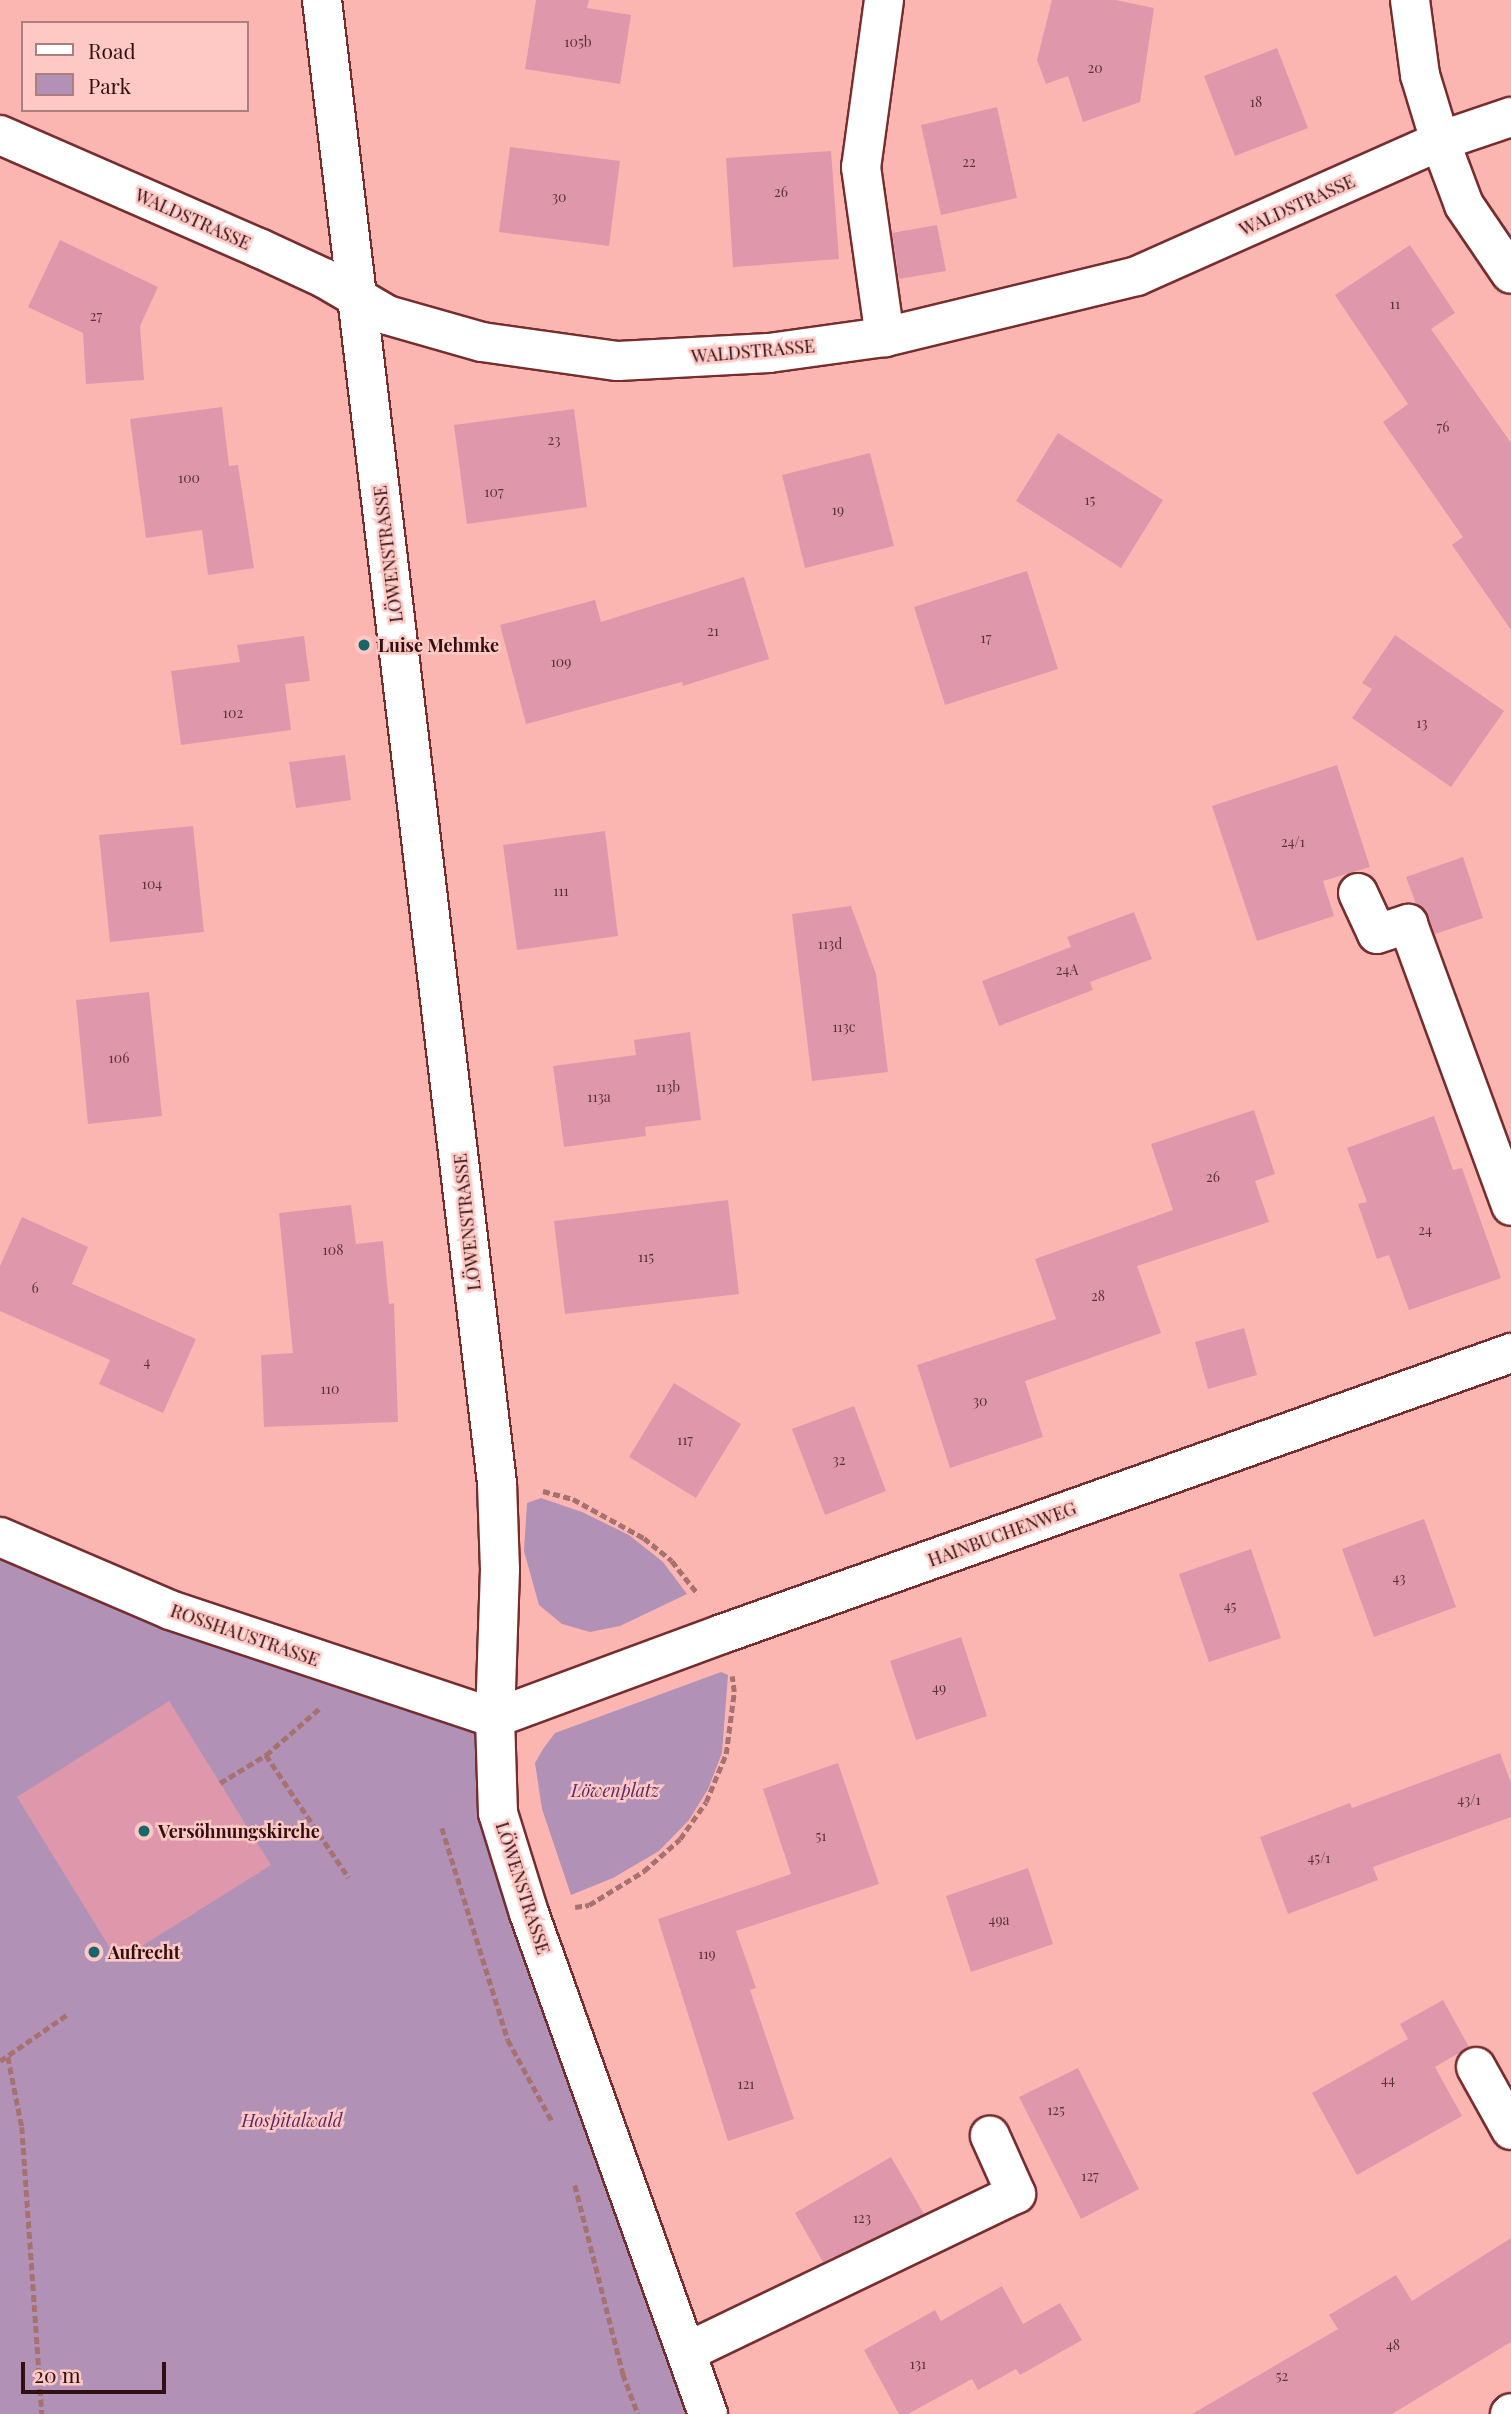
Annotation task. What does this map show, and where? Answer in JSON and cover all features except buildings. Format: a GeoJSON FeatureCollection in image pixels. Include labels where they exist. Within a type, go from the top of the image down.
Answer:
{"type":"FeatureCollection","features":[{"type":"Feature","properties":{"kind":"street","name":"LÖWENSTRASSE"},"geometry":{"type":"LineString","coordinates":[[322,0],[497,1484],[500,1569],[495,1718],[498,1813],[529,1913],[708,2414]]}},
{"type":"Feature","properties":{"kind":"street"},"geometry":{"type":"LineString","coordinates":[[884,0],[861,167],[885,337]]}},
{"type":"Feature","properties":{"kind":"street"},"geometry":{"type":"LineString","coordinates":[[1410,0],[1420,75],[1440,141],[1464,205],[1511,274]]}},
{"type":"Feature","properties":{"kind":"street","name":"WALDSTRASSE"},"geometry":{"type":"LineString","coordinates":[[0,135],[259,248],[387,315],[482,342],[618,360],[769,353],[885,337],[1138,276],[1440,141],[1511,117]]}},
{"type":"Feature","properties":{"kind":"street"},"geometry":{"type":"LineString","coordinates":[[1358,893],[1377,934],[1408,924],[1511,1206]]}},
{"type":"Feature","properties":{"kind":"street","name":"HAINBUCHENWEG"},"geometry":{"type":"LineString","coordinates":[[495,1718],[722,1634],[1511,1353]]}},
{"type":"Feature","properties":{"kind":"street","name":"ROSSHAUSTRASSE"},"geometry":{"type":"LineString","coordinates":[[0,1537],[170,1610],[495,1718]]}},
{"type":"Feature","properties":{"kind":"street"},"geometry":{"type":"LineString","coordinates":[[1476,2067],[1511,2130]]}},
{"type":"Feature","properties":{"kind":"street"},"geometry":{"type":"LineString","coordinates":[[687,2353],[1016,2194],[990,2136]]}},
{"type":"Feature","properties":{"kind":"path"},"geometry":{"type":"LineString","coordinates":[[220,1783],[266,1755],[360,1673]]}},
{"type":"Feature","properties":{"kind":"path"},"geometry":{"type":"LineString","coordinates":[[266,1755],[349,1878]]}},
{"type":"Feature","properties":{"kind":"path"},"geometry":{"type":"LineString","coordinates":[[442,1828],[508,2040],[558,2133]]}},
{"type":"Feature","properties":{"kind":"path"},"geometry":{"type":"LineString","coordinates":[[0,2061],[68,2014]]}},
{"type":"Feature","properties":{"kind":"path"},"geometry":{"type":"LineString","coordinates":[[8,2057],[22,2127],[42,2414]]}},
{"type":"Feature","properties":{"kind":"path"},"geometry":{"type":"LineString","coordinates":[[574,2179],[623,2374],[638,2414]]}},
{"type":"Feature","properties":{"kind":"green space"},"geometry":{"type":"Polygon","coordinates":[[[541,1498],[582,1512],[629,1535],[663,1562],[687,1594],[620,1626],[590,1632],[562,1624],[539,1605],[524,1551],[527,1503],[541,1498]]]}},
{"type":"Feature","properties":{"kind":"green space","name":"Hospitalwald"},"geometry":{"type":"Polygon","coordinates":[[[0,1525],[495,1718],[498,1813],[708,2414],[0,2414],[0,1525]]]}},
{"type":"Feature","properties":{"kind":"green space","name":"Löwenplatz"},"geometry":{"type":"Polygon","coordinates":[[[721,1672],[728,1675],[722,1753],[708,1789],[689,1820],[659,1851],[613,1878],[571,1895],[542,1809],[535,1763],[543,1749],[555,1733],[721,1672]]]}},
{"type":"Feature","properties":{"kind":"place","name":"Luise Mehmke"},"geometry":{"type":"Point","coordinates":[364,645]}},
{"type":"Feature","properties":{"kind":"place","name":"Versöhnungskirche"},"geometry":{"type":"Point","coordinates":[144,1831]}},
{"type":"Feature","properties":{"kind":"place","name":"Aufrecht"},"geometry":{"type":"Point","coordinates":[94,1952]}}]}
